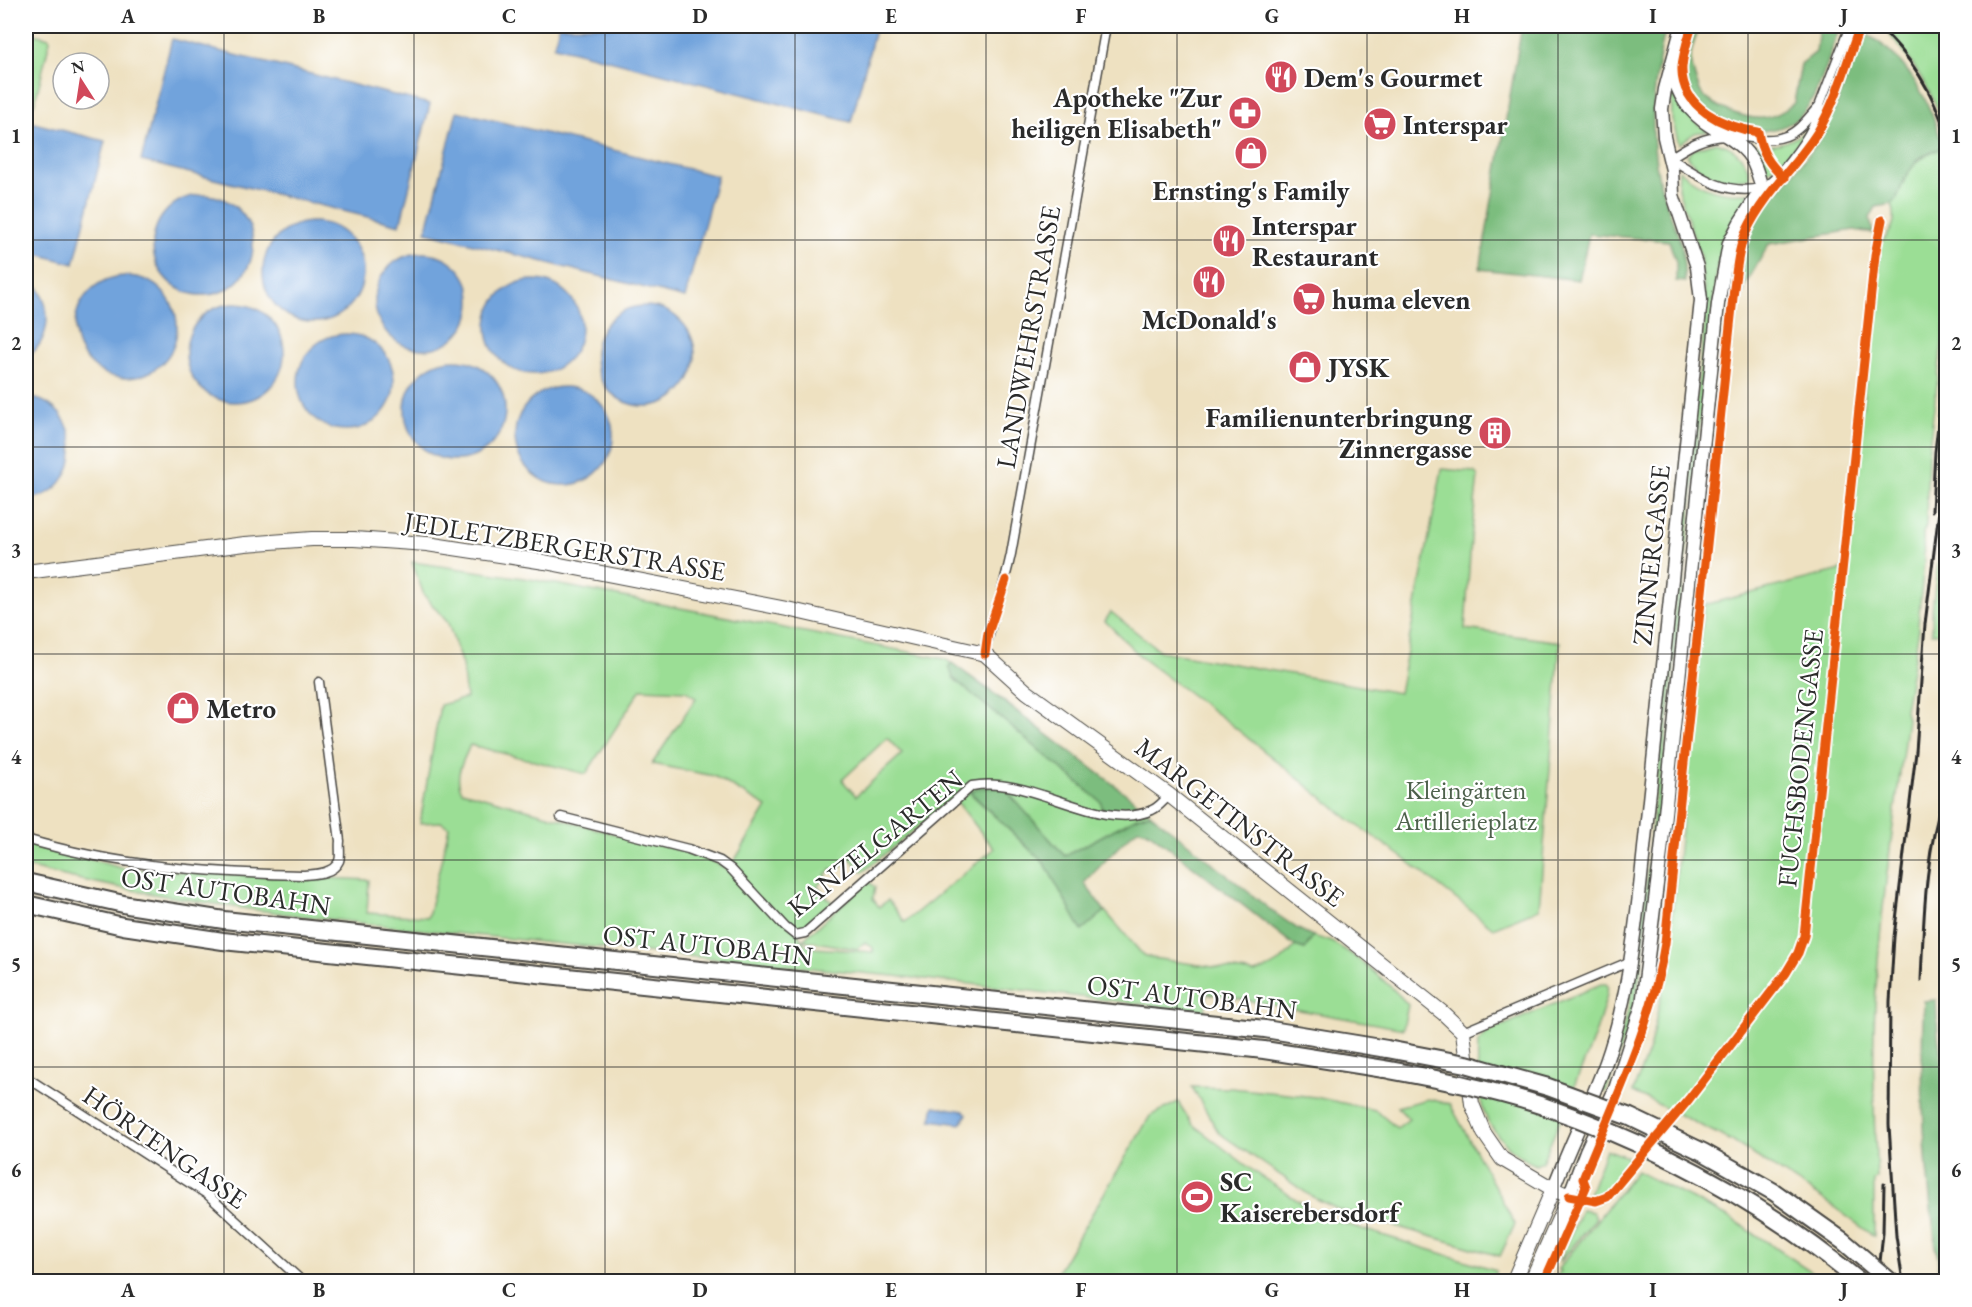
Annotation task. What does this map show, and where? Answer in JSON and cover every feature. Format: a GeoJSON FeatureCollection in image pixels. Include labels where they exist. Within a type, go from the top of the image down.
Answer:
{"type":"FeatureCollection","features":[{"type":"Feature","properties":{"kind":"highway","name":"OST AUTOBAHN"},"geometry":{"type":"LineString","coordinates":[[26,882],[128,905],[224,920],[1254,1028],[1388,1048],[1466,1064],[1548,1087],[1630,1117],[1703,1152],[1774,1192],[1843,1241],[1891,1281]]}},
{"type":"Feature","properties":{"kind":"highway","name":"OST AUTOBAHN"},"geometry":{"type":"LineString","coordinates":[[26,904],[123,926],[223,941],[1252,1049],[1384,1068],[1462,1084],[1542,1106],[1621,1136],[1694,1170],[1763,1210],[1829,1256],[1860,1281]]}},
{"type":"Feature","properties":{"kind":"main road","name":"ZINNERGASSE"},"geometry":{"type":"LineString","coordinates":[[1553,1189],[1606,1062],[1620,1015],[1631,961],[1701,300],[1697,267],[1673,195],[1662,109],[1665,88],[1682,26]]}},
{"type":"Feature","properties":{"kind":"main road"},"geometry":{"type":"LineString","coordinates":[[1671,68],[1675,86],[1684,102],[1695,114],[1727,135],[1747,152],[1762,188]]}},
{"type":"Feature","properties":{"kind":"main road","name":"ZINNERGASSE"},"geometry":{"type":"LineString","coordinates":[[1569,1196],[1586,1151],[1615,1089],[1642,1005],[1661,852],[1718,304],[1730,243],[1740,222],[1762,188]]}},
{"type":"Feature","properties":{"kind":"main road","name":"JEDLETZBERGERSTRASSE"},"geometry":{"type":"LineString","coordinates":[[26,572],[244,544],[312,539],[415,543],[545,562],[787,609],[985,654]]}},
{"type":"Feature","properties":{"kind":"main road","name":"MARGETINSTRASSE"},"geometry":{"type":"LineString","coordinates":[[985,654],[1027,692],[1169,795],[1387,967],[1463,1032]]}},
{"type":"Feature","properties":{"kind":"main road"},"geometry":{"type":"LineString","coordinates":[[1463,1032],[1472,1104],[1484,1133],[1502,1159],[1569,1196],[1531,1281]]}},
{"type":"Feature","properties":{"kind":"main road"},"geometry":{"type":"LineString","coordinates":[[1512,1281],[1553,1189]]}},
{"type":"Feature","properties":{"kind":"street","name":"LANDWEHRSTRASSE"},"geometry":{"type":"LineString","coordinates":[[985,654],[988,633],[1006,580],[1106,26]]}},
{"type":"Feature","properties":{"kind":"street","name":"ZINNERGASSE"},"geometry":{"type":"LineString","coordinates":[[1762,188],[1779,173],[1802,144],[1814,124],[1850,26]]}},
{"type":"Feature","properties":{"kind":"street"},"geometry":{"type":"LineString","coordinates":[[1762,188],[1717,186],[1696,176],[1670,158],[1690,144],[1704,138],[1727,135],[1766,139],[1786,136],[1794,132],[1820,105]]}},
{"type":"Feature","properties":{"kind":"street","name":"FUCHSBODENGASSE"},"geometry":{"type":"LineString","coordinates":[[1569,1196],[1596,1201],[1607,1197],[1689,1099],[1786,973],[1798,953],[1804,936],[1872,278],[1882,220]]}},
{"type":"Feature","properties":{"kind":"street"},"geometry":{"type":"LineString","coordinates":[[26,839],[91,856],[192,869],[303,875],[316,874],[332,868],[339,861],[340,841],[319,682]]}},
{"type":"Feature","properties":{"kind":"street","name":"KANZELGARTEN"},"geometry":{"type":"LineString","coordinates":[[561,817],[688,849],[720,861],[731,869],[795,935],[805,933],[972,786],[993,784],[1009,786],[1095,811],[1125,816],[1152,810],[1169,795]]}},
{"type":"Feature","properties":{"kind":"street"},"geometry":{"type":"LineString","coordinates":[[1463,1032],[1631,961]]}},
{"type":"Feature","properties":{"kind":"street","name":"HÖRTENGASSE"},"geometry":{"type":"LineString","coordinates":[[26,1077],[208,1195],[303,1281]]}},
{"type":"Feature","properties":{"kind":"green space"},"geometry":{"type":"Polygon","coordinates":[[[1522,26],[1666,26],[1658,63],[1653,137],[1660,184],[1681,246],[1685,282],[1676,281],[1676,262],[1669,241],[1589,234],[1579,280],[1480,269],[1522,26]]]}},
{"type":"Feature","properties":{"kind":"green space"},"geometry":{"type":"Polygon","coordinates":[[[1694,26],[1699,29],[1691,60],[1703,95],[1726,110],[1762,118],[1778,114],[1794,103],[1801,64],[1816,52],[1819,26],[1840,26],[1819,87],[1806,109],[1799,117],[1785,126],[1769,130],[1752,130],[1734,127],[1718,120],[1703,111],[1692,98],[1685,83],[1683,69],[1694,26]]]}},
{"type":"Feature","properties":{"kind":"green space"},"geometry":{"type":"Polygon","coordinates":[[[1881,26],[1946,26],[1946,128],[1919,74],[1881,26]]]}},
{"type":"Feature","properties":{"kind":"green space"},"geometry":{"type":"Polygon","coordinates":[[[26,32],[50,40],[35,102],[27,108],[26,32]]]}},
{"type":"Feature","properties":{"kind":"green space"},"geometry":{"type":"Polygon","coordinates":[[[1864,33],[1879,42],[1892,54],[1915,81],[1931,113],[1943,147],[1919,158],[1906,176],[1892,204],[1876,207],[1870,218],[1873,233],[1854,230],[1769,244],[1746,284],[1741,299],[1735,299],[1740,259],[1750,231],[1770,200],[1823,134],[1864,33]]]}},
{"type":"Feature","properties":{"kind":"green space"},"geometry":{"type":"Polygon","coordinates":[[[1671,88],[1686,113],[1708,131],[1695,133],[1679,144],[1672,119],[1671,88]]]}},
{"type":"Feature","properties":{"kind":"green space"},"geometry":{"type":"Polygon","coordinates":[[[1807,129],[1789,154],[1764,173],[1759,156],[1750,144],[1780,143],[1794,138],[1807,129]]]}},
{"type":"Feature","properties":{"kind":"green space"},"geometry":{"type":"Polygon","coordinates":[[[1716,142],[1739,154],[1750,178],[1732,180],[1714,177],[1692,163],[1687,155],[1696,148],[1716,142]]]}},
{"type":"Feature","properties":{"kind":"green space"},"geometry":{"type":"Polygon","coordinates":[[[1943,147],[1946,162],[1946,313],[1928,455],[1919,629],[1905,710],[1907,719],[1879,953],[1874,1032],[1874,1123],[1877,1178],[1874,1181],[1874,1236],[1820,1197],[1732,1141],[1633,1092],[1650,1046],[1661,996],[1673,907],[1704,605],[1845,569],[1880,244],[1893,225],[1892,204],[1906,175],[1919,160],[1943,147]]]}},
{"type":"Feature","properties":{"kind":"green space"},"geometry":{"type":"Polygon","coordinates":[[[1679,170],[1695,182],[1721,192],[1750,193],[1727,230],[1717,266],[1642,964],[1633,1013],[1606,1092],[1601,1090],[1626,1018],[1638,958],[1706,306],[1700,256],[1678,189],[1679,170]]]}},
{"type":"Feature","properties":{"kind":"green space","name":"Kleingärten Artillerieplatz"},"geometry":{"type":"Polygon","coordinates":[[[1442,469],[1474,472],[1478,476],[1465,629],[1560,642],[1539,909],[1493,928],[1401,856],[1350,820],[1228,722],[1143,659],[1105,621],[1111,612],[1160,651],[1399,693],[1442,469]]]}},
{"type":"Feature","properties":{"kind":"green space"},"geometry":{"type":"Polygon","coordinates":[[[1946,502],[1946,633],[1932,633],[1932,609],[1946,502]]]}},
{"type":"Feature","properties":{"kind":"green space"},"geometry":{"type":"Polygon","coordinates":[[[412,562],[530,579],[945,659],[984,686],[1150,813],[1137,817],[1065,856],[1003,787],[970,793],[1045,864],[1082,930],[1105,911],[1143,955],[1254,973],[1277,963],[1295,946],[1305,949],[1313,936],[1321,938],[1335,944],[1374,972],[1408,1005],[1403,1029],[1207,993],[1205,1011],[1181,1009],[925,979],[589,947],[282,914],[153,894],[26,867],[26,841],[125,869],[369,880],[367,913],[428,917],[449,827],[441,822],[420,823],[440,705],[466,698],[462,665],[448,623],[424,595],[412,562]],[[641,689],[586,774],[470,745],[460,768],[459,780],[462,791],[703,856],[729,870],[767,807],[714,776],[652,764],[696,698],[686,691],[641,689]],[[887,738],[842,780],[856,796],[902,754],[887,738]],[[952,799],[863,872],[850,858],[835,872],[832,869],[825,875],[827,877],[817,886],[834,905],[810,924],[798,930],[801,940],[805,944],[815,948],[873,952],[873,948],[865,942],[857,949],[803,940],[868,881],[875,887],[873,899],[879,907],[888,900],[905,922],[994,849],[958,803],[952,799]]]}},
{"type":"Feature","properties":{"kind":"green space"},"geometry":{"type":"Polygon","coordinates":[[[952,663],[1144,808],[1128,811],[1102,809],[1101,802],[953,678],[949,666],[952,663]]]}},
{"type":"Feature","properties":{"kind":"green space"},"geometry":{"type":"Polygon","coordinates":[[[1003,787],[1065,856],[1137,817],[1150,813],[1272,911],[1298,929],[1313,936],[1305,949],[1295,946],[1151,834],[1138,829],[1084,883],[1105,911],[1082,931],[1045,864],[970,792],[977,788],[1003,787]]]}},
{"type":"Feature","properties":{"kind":"green space"},"geometry":{"type":"Polygon","coordinates":[[[1601,984],[1608,986],[1594,1038],[1542,1162],[1536,1165],[1520,1156],[1505,1143],[1487,1120],[1479,1087],[1478,1042],[1488,1032],[1601,984]]]}},
{"type":"Feature","properties":{"kind":"green space"},"geometry":{"type":"Polygon","coordinates":[[[1936,1000],[1938,1036],[1946,1087],[1946,1282],[1941,1281],[1936,1247],[1923,1106],[1924,1001],[1936,1000]]]}},
{"type":"Feature","properties":{"kind":"green space"},"geometry":{"type":"Polygon","coordinates":[[[1192,1087],[1231,1088],[1315,1097],[1375,1110],[1397,1128],[1409,1119],[1397,1107],[1428,1099],[1450,1104],[1515,1224],[1500,1256],[1339,1210],[1311,1196],[1219,1133],[1192,1087]]]}},
{"type":"Feature","properties":{"kind":"green space","name":"SC Kaiserebersdorf"},"geometry":{"type":"Polygon","coordinates":[[[1178,1102],[1192,1124],[1260,1176],[1323,1217],[1496,1270],[1491,1281],[1052,1281],[1150,1116],[1178,1102]]]}},
{"type":"Feature","properties":{"kind":"green space"},"geometry":{"type":"Polygon","coordinates":[[[1606,1149],[1632,1159],[1608,1189],[1596,1195],[1589,1194],[1606,1149]]]}},
{"type":"Feature","properties":{"kind":"green space"},"geometry":{"type":"Polygon","coordinates":[[[1636,1171],[1730,1218],[1808,1269],[1822,1281],[1553,1281],[1561,1271],[1558,1269],[1636,1171]]]}},
{"type":"Feature","properties":{"kind":"green space"},"geometry":{"type":"Polygon","coordinates":[[[1581,1210],[1593,1212],[1596,1218],[1559,1263],[1581,1210]]]}},
{"type":"Feature","properties":{"kind":"water"},"geometry":{"type":"Polygon","coordinates":[[[559,26],[876,26],[851,122],[554,46],[559,26]]]}},
{"type":"Feature","properties":{"kind":"water"},"geometry":{"type":"Polygon","coordinates":[[[172,39],[430,104],[400,225],[141,161],[172,39]]]}},
{"type":"Feature","properties":{"kind":"water"},"geometry":{"type":"Polygon","coordinates":[[[457,111],[717,176],[685,298],[426,232],[457,111]]]}},
{"type":"Feature","properties":{"kind":"water"},"geometry":{"type":"Polygon","coordinates":[[[26,121],[105,141],[74,264],[26,251],[26,121]]]}},
{"type":"Feature","properties":{"kind":"water"},"geometry":{"type":"Polygon","coordinates":[[[203,195],[222,199],[238,210],[249,226],[253,245],[249,264],[238,280],[222,291],[203,295],[184,291],[168,280],[157,264],[153,245],[157,226],[168,210],[184,199],[203,195]]]}},
{"type":"Feature","properties":{"kind":"water"},"geometry":{"type":"Polygon","coordinates":[[[313,222],[332,226],[348,237],[359,253],[363,272],[359,291],[348,307],[332,318],[313,322],[294,318],[278,307],[267,291],[263,272],[267,253],[278,237],[294,226],[313,222]]]}},
{"type":"Feature","properties":{"kind":"water"},"geometry":{"type":"Polygon","coordinates":[[[414,253],[432,253],[450,261],[463,274],[471,292],[468,320],[450,341],[432,349],[414,349],[396,341],[383,328],[375,310],[375,292],[383,274],[396,261],[414,253]]]}},
{"type":"Feature","properties":{"kind":"water"},"geometry":{"type":"Polygon","coordinates":[[[26,274],[41,293],[47,316],[42,339],[36,350],[26,358],[26,274]]]}},
{"type":"Feature","properties":{"kind":"water"},"geometry":{"type":"Polygon","coordinates":[[[126,276],[145,280],[162,291],[173,308],[177,327],[173,346],[162,363],[145,374],[126,378],[107,374],[90,363],[79,346],[75,327],[79,308],[90,291],[107,280],[126,276]]]}},
{"type":"Feature","properties":{"kind":"water"},"geometry":{"type":"Polygon","coordinates":[[[534,280],[552,283],[568,293],[578,309],[581,327],[578,345],[568,361],[552,371],[534,374],[516,371],[500,361],[490,345],[487,327],[490,309],[500,293],[516,283],[534,280]]]}},
{"type":"Feature","properties":{"kind":"water"},"geometry":{"type":"Polygon","coordinates":[[[235,304],[254,307],[270,318],[281,334],[284,353],[281,372],[270,388],[254,399],[235,402],[216,399],[200,388],[189,372],[186,353],[189,334],[200,318],[216,307],[235,304]]]}},
{"type":"Feature","properties":{"kind":"water"},"geometry":{"type":"Polygon","coordinates":[[[645,306],[673,314],[687,328],[695,356],[687,384],[673,398],[645,406],[617,398],[603,384],[595,356],[603,328],[617,314],[645,306]]]}},
{"type":"Feature","properties":{"kind":"water"},"geometry":{"type":"Polygon","coordinates":[[[346,334],[364,338],[380,348],[390,364],[394,382],[390,400],[380,416],[364,426],[346,430],[328,426],[312,416],[302,400],[298,382],[302,364],[312,348],[328,338],[346,334]]]}},
{"type":"Feature","properties":{"kind":"water"},"geometry":{"type":"Polygon","coordinates":[[[455,360],[474,364],[490,375],[501,391],[505,410],[501,429],[490,445],[474,456],[455,460],[436,456],[420,445],[409,429],[405,410],[409,391],[420,375],[436,364],[455,360]]]}},
{"type":"Feature","properties":{"kind":"water"},"geometry":{"type":"Polygon","coordinates":[[[564,387],[583,390],[599,401],[610,417],[613,436],[610,455],[599,471],[583,482],[564,485],[545,482],[529,471],[518,455],[515,436],[518,417],[529,401],[545,390],[564,387]]]}},
{"type":"Feature","properties":{"kind":"water"},"geometry":{"type":"Polygon","coordinates":[[[26,397],[46,403],[61,415],[69,431],[72,449],[69,467],[60,483],[46,494],[26,499],[26,397]]]}},
{"type":"Feature","properties":{"kind":"water"},"geometry":{"type":"Polygon","coordinates":[[[934,1106],[964,1111],[967,1114],[961,1124],[931,1120],[934,1106]]]}},
{"type":"Feature","properties":{"kind":"railway"},"geometry":{"type":"LineString","coordinates":[[1878,26],[1900,49],[1920,76],[1935,105],[1946,135]]}},
{"type":"Feature","properties":{"kind":"railway"},"geometry":{"type":"LineString","coordinates":[[1932,511],[1935,452],[1946,354]]}},
{"type":"Feature","properties":{"kind":"railway"},"geometry":{"type":"LineString","coordinates":[[1903,1282],[1896,1236],[1889,1125],[1890,1001],[1894,937],[1916,752],[1925,624],[1946,455]]}},
{"type":"Feature","properties":{"kind":"railway"},"geometry":{"type":"LineString","coordinates":[[1921,980],[1930,859],[1946,787]]}},
{"type":"Feature","properties":{"kind":"railway"},"geometry":{"type":"LineString","coordinates":[[1878,1282],[1883,1233],[1884,1184]]}},
{"type":"Feature","properties":{"kind":"cycle path"},"geometry":{"type":"LineString","coordinates":[[1692,26],[1682,67],[1683,81],[1688,94],[1706,113],[1718,120],[1758,132],[1766,157],[1784,178]]}},
{"type":"Feature","properties":{"kind":"cycle path"},"geometry":{"type":"LineString","coordinates":[[1544,1282],[1586,1187],[1583,1179],[1642,1034],[1665,943],[1734,288],[1740,251],[1744,237],[1762,204],[1809,145],[1824,120],[1836,94],[1860,26]]}},
{"type":"Feature","properties":{"kind":"cycle path"},"geometry":{"type":"LineString","coordinates":[[1569,1196],[1596,1201],[1607,1197],[1689,1099],[1786,973],[1798,953],[1804,936],[1875,255],[1882,220]]}},
{"type":"Feature","properties":{"kind":"cycle path"},"geometry":{"type":"LineString","coordinates":[[985,654],[988,633],[1006,580]]}},
{"type":"Feature","properties":{"kind":"place","name":"Dem's Gourmet"},"geometry":{"type":"Point","coordinates":[1281,77]}},
{"type":"Feature","properties":{"kind":"place","name":"Apotheke \"Zur heiligen Elisabeth\""},"geometry":{"type":"Point","coordinates":[1245,113]}},
{"type":"Feature","properties":{"kind":"place","name":"Interspar"},"geometry":{"type":"Point","coordinates":[1380,124]}},
{"type":"Feature","properties":{"kind":"place","name":"Ernsting's Family"},"geometry":{"type":"Point","coordinates":[1251,153]}},
{"type":"Feature","properties":{"kind":"place","name":"Interspar Restaurant"},"geometry":{"type":"Point","coordinates":[1229,241]}},
{"type":"Feature","properties":{"kind":"place","name":"McDonald's"},"geometry":{"type":"Point","coordinates":[1209,282]}},
{"type":"Feature","properties":{"kind":"place","name":"huma eleven"},"geometry":{"type":"Point","coordinates":[1309,299]}},
{"type":"Feature","properties":{"kind":"place","name":"JYSK"},"geometry":{"type":"Point","coordinates":[1305,367]}},
{"type":"Feature","properties":{"kind":"place","name":"Familienunterbringung Zinnergasse"},"geometry":{"type":"Point","coordinates":[1495,433]}},
{"type":"Feature","properties":{"kind":"place","name":"Metro"},"geometry":{"type":"Point","coordinates":[183,708]}},
{"type":"Feature","properties":{"kind":"place","name":"SC Kaiserebersdorf"},"geometry":{"type":"Point","coordinates":[1197,1197]}}]}
